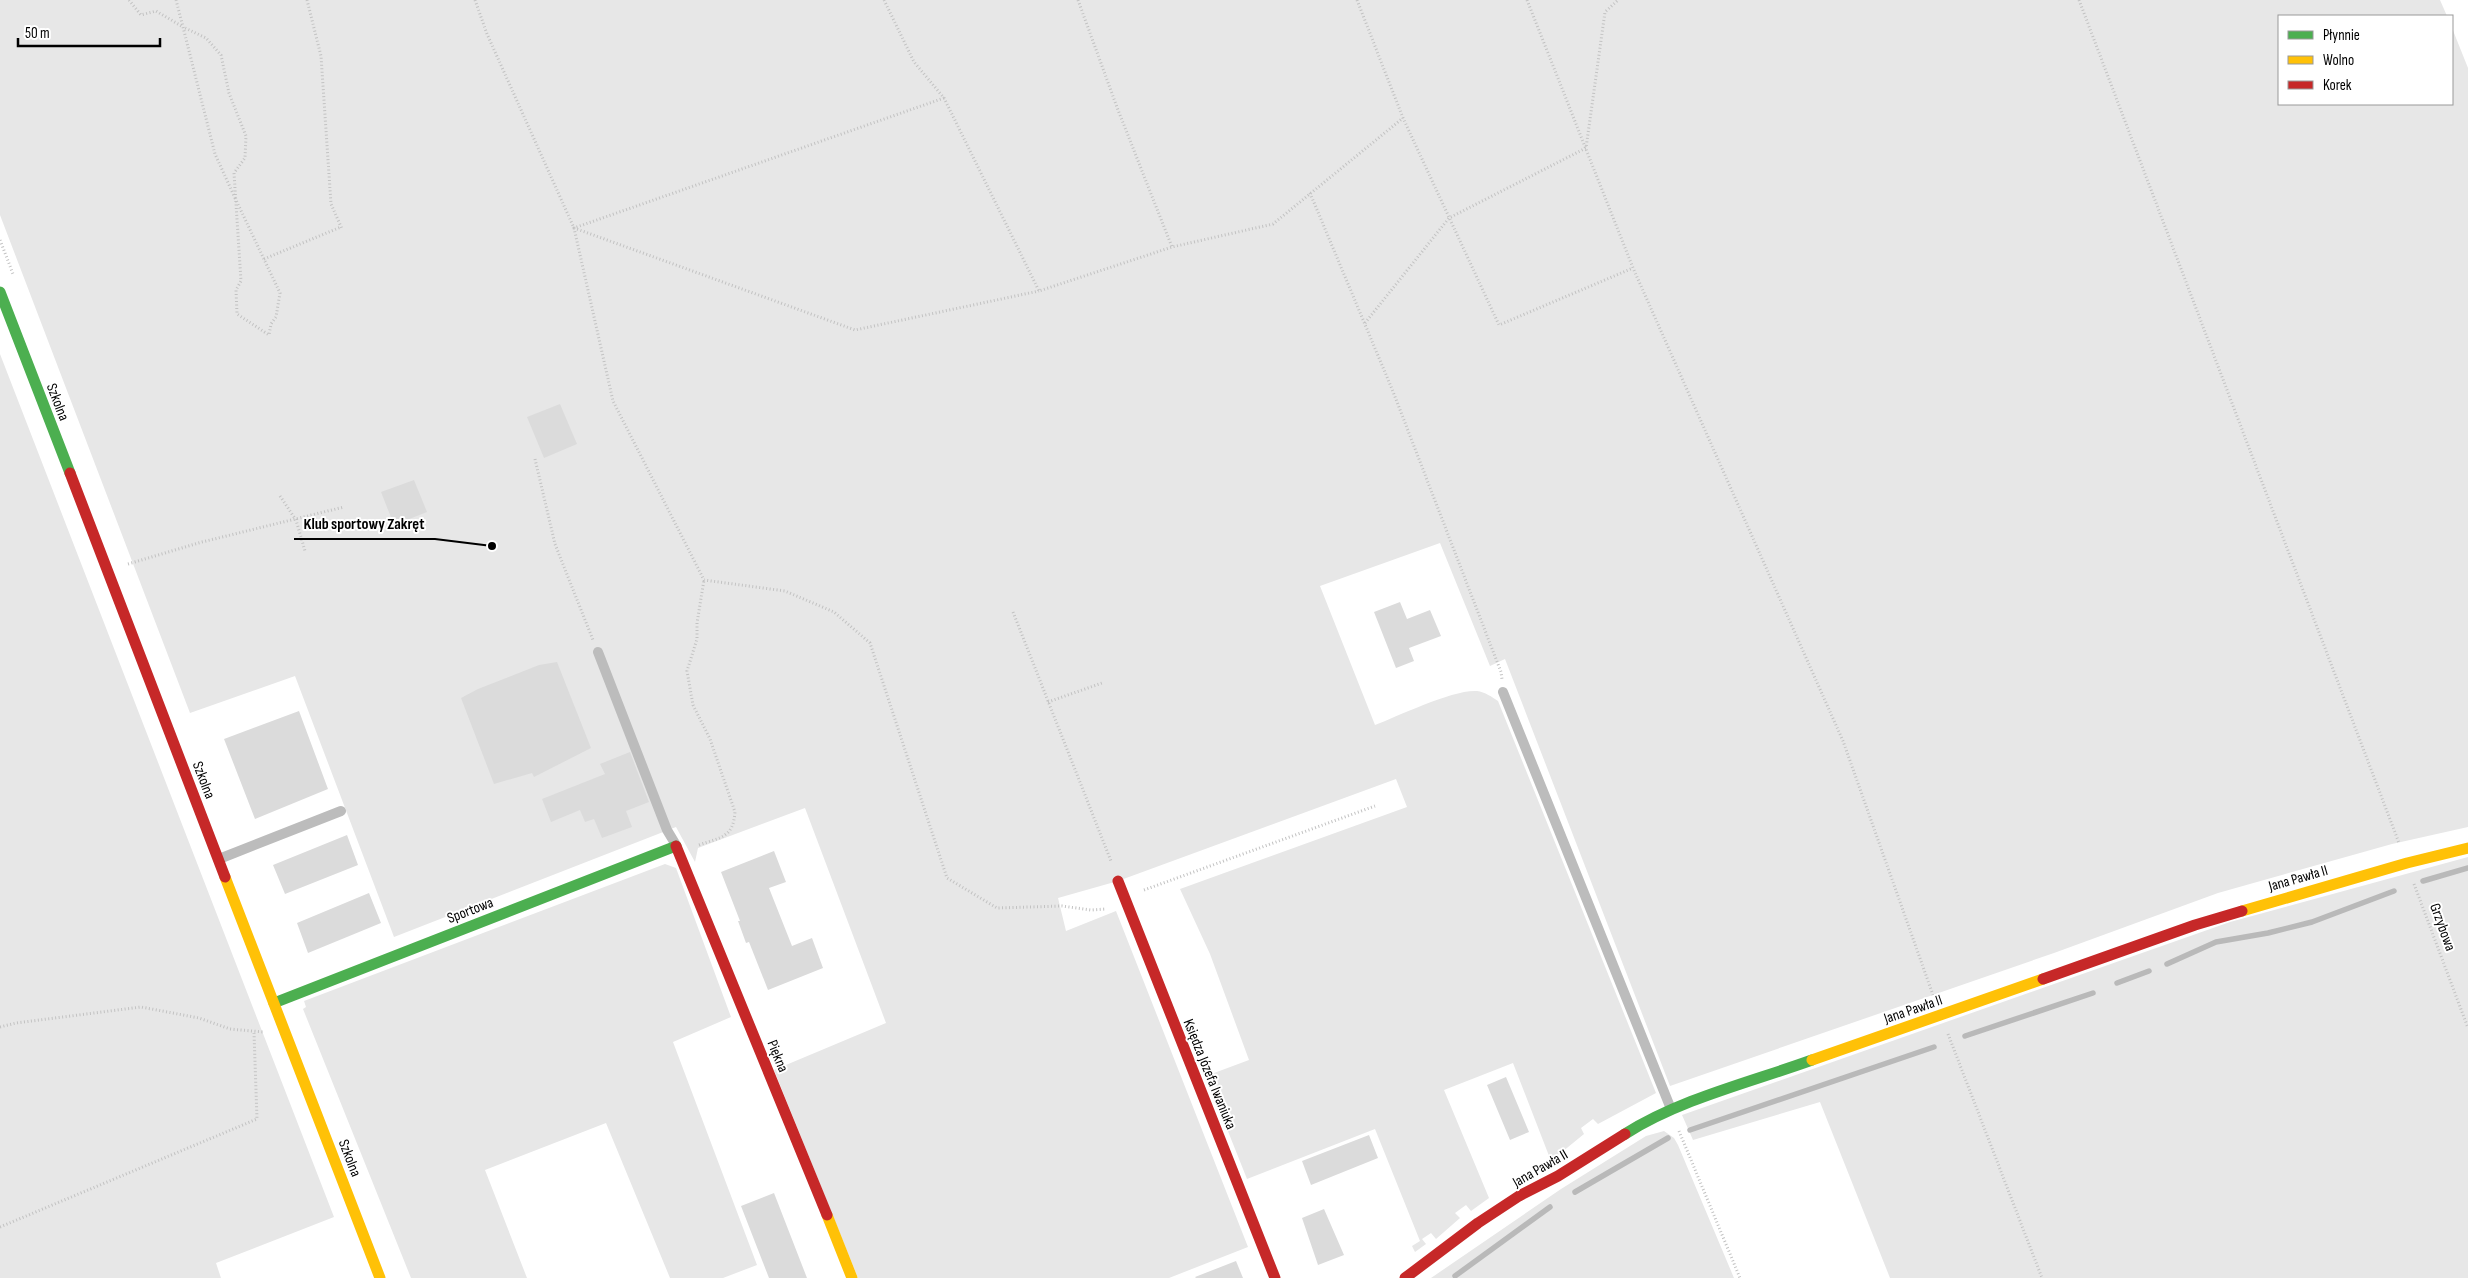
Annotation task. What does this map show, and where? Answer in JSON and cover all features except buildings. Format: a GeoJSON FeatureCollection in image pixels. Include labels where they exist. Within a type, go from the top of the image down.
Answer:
{"type":"FeatureCollection","features":[{"type":"Feature","properties":{"kind":"street","name":"Szkolna"},"geometry":{"type":"LineString","coordinates":[[0,292],[380,1278]]}},
{"type":"Feature","properties":{"kind":"street","name":"Sportowa"},"geometry":{"type":"LineString","coordinates":[[274,1003],[677,846]]}},
{"type":"Feature","properties":{"kind":"street","name":"Piękna"},"geometry":{"type":"LineString","coordinates":[[677,846],[852,1278]]}},
{"type":"Feature","properties":{"kind":"street","name":"Jana Pawła II"},"geometry":{"type":"LineString","coordinates":[[1405,1278],[1478,1223],[1519,1196],[1558,1176],[1644,1122],[1671,1110],[2195,925],[2406,863],[2468,848]]}},
{"type":"Feature","properties":{"kind":"street","name":"Księdza Józefa Iwaniuka"},"geometry":{"type":"LineString","coordinates":[[1118,881],[1275,1278]]}},
{"type":"Feature","properties":{"kind":"lane"},"geometry":{"type":"LineString","coordinates":[[598,652],[668,830],[677,846]]}},
{"type":"Feature","properties":{"kind":"lane"},"geometry":{"type":"LineString","coordinates":[[1503,692],[1671,1110]]}},
{"type":"Feature","properties":{"kind":"lane"},"geometry":{"type":"LineString","coordinates":[[219,859],[341,811]]}},
{"type":"Feature","properties":{"kind":"path"},"geometry":{"type":"LineString","coordinates":[[129,0],[141,15],[156,11],[183,27],[206,38],[220,54],[229,93],[246,136],[244,158],[234,173],[235,198],[241,280],[236,290],[237,314],[269,335],[271,324],[276,317],[280,293],[235,198],[215,154],[183,27],[176,0]]}},
{"type":"Feature","properties":{"kind":"path"},"geometry":{"type":"LineString","coordinates":[[264,259],[341,228],[331,204],[321,56],[307,0]]}},
{"type":"Feature","properties":{"kind":"path"},"geometry":{"type":"LineString","coordinates":[[475,0],[486,34],[574,228],[614,401],[704,580],[697,623],[697,639],[687,671],[694,705],[710,738],[736,812],[734,825],[728,834],[687,849],[677,846]]}},
{"type":"Feature","properties":{"kind":"path"},"geometry":{"type":"LineString","coordinates":[[884,0],[914,62],[944,98],[1039,291]]}},
{"type":"Feature","properties":{"kind":"path"},"geometry":{"type":"LineString","coordinates":[[1078,0],[1118,110],[1172,247]]}},
{"type":"Feature","properties":{"kind":"path"},"geometry":{"type":"LineString","coordinates":[[1357,0],[1402,118],[1499,325],[1633,268]]}},
{"type":"Feature","properties":{"kind":"path"},"geometry":{"type":"LineString","coordinates":[[1527,0],[1633,268],[1843,742],[1941,1016],[2042,1278]]}},
{"type":"Feature","properties":{"kind":"path"},"geometry":{"type":"LineString","coordinates":[[1586,148],[1605,12],[1618,0]]}},
{"type":"Feature","properties":{"kind":"path","name":"Grzybowa"},"geometry":{"type":"LineString","coordinates":[[2079,0],[2468,1028]]}},
{"type":"Feature","properties":{"kind":"path"},"geometry":{"type":"LineString","coordinates":[[574,228],[944,98]]}},
{"type":"Feature","properties":{"kind":"path"},"geometry":{"type":"LineString","coordinates":[[574,228],[855,330],[1039,291],[1172,247],[1273,224],[1402,118]]}},
{"type":"Feature","properties":{"kind":"path"},"geometry":{"type":"LineString","coordinates":[[1365,323],[1449,218],[1586,148]]}},
{"type":"Feature","properties":{"kind":"path"},"geometry":{"type":"LineString","coordinates":[[1310,193],[1365,323],[1501,672],[1503,692]]}},
{"type":"Feature","properties":{"kind":"path"},"geometry":{"type":"LineString","coordinates":[[535,459],[555,544],[598,652]]}},
{"type":"Feature","properties":{"kind":"path"},"geometry":{"type":"LineString","coordinates":[[280,496],[296,520],[305,551]]}},
{"type":"Feature","properties":{"kind":"path"},"geometry":{"type":"LineString","coordinates":[[125,564],[134,564],[202,542],[344,508]]}},
{"type":"Feature","properties":{"kind":"path"},"geometry":{"type":"LineString","coordinates":[[704,580],[785,591],[834,612],[870,643],[947,878],[997,908],[1062,906],[1091,910],[1126,902],[1375,806]]}},
{"type":"Feature","properties":{"kind":"path"},"geometry":{"type":"LineString","coordinates":[[1013,612],[1118,881]]}},
{"type":"Feature","properties":{"kind":"path"},"geometry":{"type":"LineString","coordinates":[[1048,702],[1102,683]]}},
{"type":"Feature","properties":{"kind":"path"},"geometry":{"type":"LineString","coordinates":[[0,1027],[16,1023],[141,1007],[199,1018],[230,1029],[254,1033],[283,1027]]}},
{"type":"Feature","properties":{"kind":"path"},"geometry":{"type":"LineString","coordinates":[[0,1227],[257,1119],[254,1033]]}},
{"type":"Feature","properties":{"kind":"path"},"geometry":{"type":"LineString","coordinates":[[1671,1110],[1740,1278]]}},
{"type":"Feature","properties":{"kind":"shaded area"},"geometry":{"type":"Polygon","coordinates":[[[0,0],[2440,0],[2447,15],[2278,15],[2278,105],[2453,105],[2453,30],[2468,68],[2468,827],[2392,844],[2218,893],[2054,953],[1670,1086],[1505,659],[1490,666],[1440,543],[1320,586],[1375,725],[1455,694],[1477,691],[1483,692],[1498,701],[1656,1093],[1598,1124],[1593,1119],[1581,1128],[1584,1134],[1551,1161],[1513,1063],[1444,1090],[1489,1198],[1471,1211],[1466,1205],[1455,1213],[1460,1218],[1436,1239],[1431,1233],[1422,1239],[1426,1244],[1415,1252],[1412,1246],[1420,1241],[1375,1129],[1247,1179],[1206,1076],[1249,1060],[1210,954],[1180,889],[1407,807],[1396,779],[1118,881],[1058,898],[1066,931],[1116,911],[1248,1247],[1169,1278],[858,1278],[774,1070],[886,1023],[805,808],[698,848],[695,862],[676,827],[394,937],[295,676],[190,713],[0,215],[0,0]]]}},
{"type":"Feature","properties":{"kind":"shaded area"},"geometry":{"type":"Polygon","coordinates":[[[0,354],[334,1217],[216,1263],[221,1278],[0,1278],[0,354]]]}},
{"type":"Feature","properties":{"kind":"shaded area"},"geometry":{"type":"Polygon","coordinates":[[[2468,857],[2468,1278],[1890,1278],[1820,1102],[1693,1140],[1682,1115],[2230,922],[2468,857]]]}},
{"type":"Feature","properties":{"kind":"shaded area"},"geometry":{"type":"Polygon","coordinates":[[[665,864],[676,868],[731,1017],[673,1042],[757,1265],[723,1278],[670,1278],[606,1123],[485,1170],[527,1278],[411,1278],[303,1009],[306,1007],[304,1001],[665,864]]]}},
{"type":"Feature","properties":{"kind":"shaded area"},"geometry":{"type":"Polygon","coordinates":[[[1664,1131],[1674,1138],[1678,1145],[1734,1278],[1431,1278],[1561,1189],[1646,1136],[1664,1131]]]}},
{"type":"Feature","properties":{"kind":"waterway"},"geometry":{"type":"LineString","coordinates":[[2423,881],[2468,868]]}},
{"type":"Feature","properties":{"kind":"waterway"},"geometry":{"type":"LineString","coordinates":[[2167,964],[2216,942],[2268,933],[2312,922],[2394,891]]}},
{"type":"Feature","properties":{"kind":"waterway"},"geometry":{"type":"LineString","coordinates":[[2117,983],[2149,971]]}},
{"type":"Feature","properties":{"kind":"waterway"},"geometry":{"type":"LineString","coordinates":[[1965,1036],[2093,993]]}},
{"type":"Feature","properties":{"kind":"waterway"},"geometry":{"type":"LineString","coordinates":[[1690,1130],[1934,1047]]}},
{"type":"Feature","properties":{"kind":"waterway"},"geometry":{"type":"LineString","coordinates":[[1575,1192],[1668,1138]]}},
{"type":"Feature","properties":{"kind":"waterway"},"geometry":{"type":"LineString","coordinates":[[1455,1276],[1550,1207]]}},
{"type":"Feature","properties":{"kind":"traffic: fast"},"geometry":{"type":"LineString","coordinates":[[0,292],[70,473]]}},
{"type":"Feature","properties":{"kind":"traffic: fast"},"geometry":{"type":"LineString","coordinates":[[274,1003],[676,846]]}},
{"type":"Feature","properties":{"kind":"traffic: fast"},"geometry":{"type":"LineString","coordinates":[[1625,1134],[1692,1101],[1812,1060]]}},
{"type":"Feature","properties":{"kind":"traffic: slow"},"geometry":{"type":"LineString","coordinates":[[2242,911],[2407,863],[2468,848]]}},
{"type":"Feature","properties":{"kind":"traffic: slow"},"geometry":{"type":"LineString","coordinates":[[225,877],[380,1278]]}},
{"type":"Feature","properties":{"kind":"traffic: slow"},"geometry":{"type":"LineString","coordinates":[[1812,1060],[2043,979]]}},
{"type":"Feature","properties":{"kind":"traffic: slow"},"geometry":{"type":"LineString","coordinates":[[827,1215],[852,1278]]}},
{"type":"Feature","properties":{"kind":"traffic: jam"},"geometry":{"type":"LineString","coordinates":[[70,473],[225,877]]}},
{"type":"Feature","properties":{"kind":"traffic: jam"},"geometry":{"type":"LineString","coordinates":[[676,846],[827,1215]]}},
{"type":"Feature","properties":{"kind":"traffic: jam"},"geometry":{"type":"LineString","coordinates":[[1118,881],[1275,1278]]}},
{"type":"Feature","properties":{"kind":"traffic: jam"},"geometry":{"type":"LineString","coordinates":[[2043,979],[2195,925],[2242,911]]}},
{"type":"Feature","properties":{"kind":"traffic: jam"},"geometry":{"type":"LineString","coordinates":[[1405,1278],[1478,1223],[1519,1196],[1558,1176],[1625,1134]]}},
{"type":"Feature","properties":{"kind":"place","name":"Klub sportowy Zakręt"},"geometry":{"type":"Point","coordinates":[492,546]}}]}
